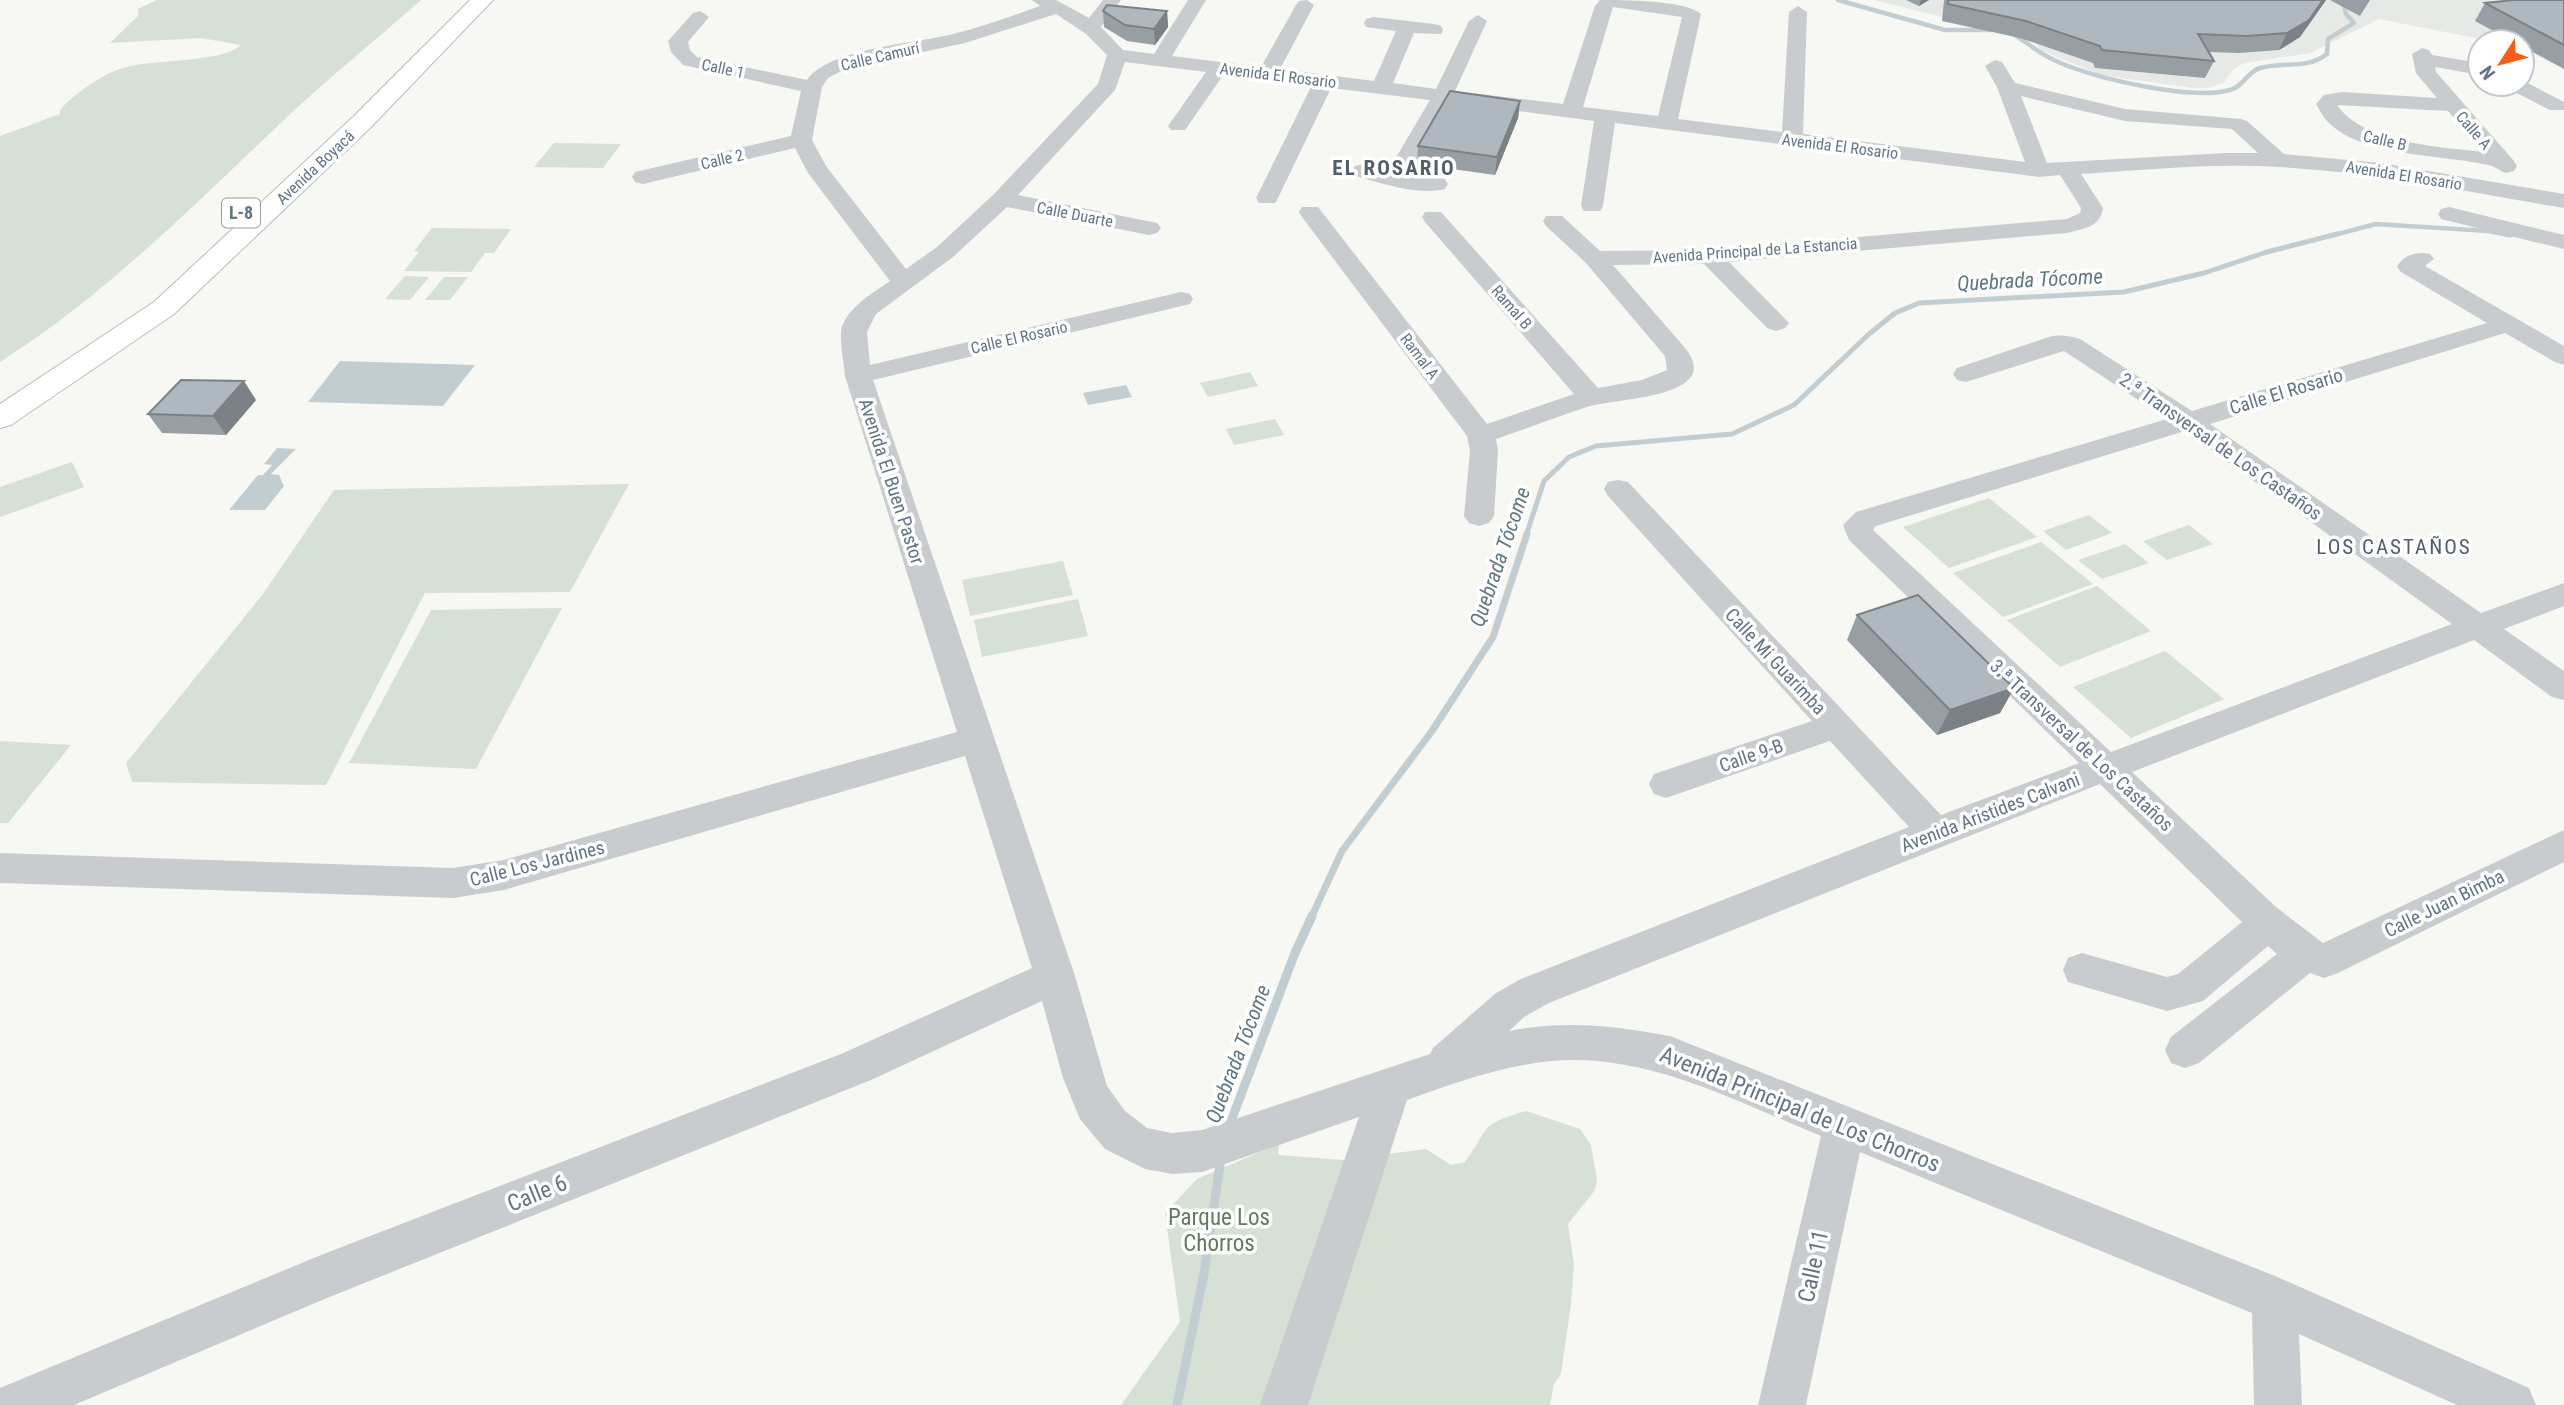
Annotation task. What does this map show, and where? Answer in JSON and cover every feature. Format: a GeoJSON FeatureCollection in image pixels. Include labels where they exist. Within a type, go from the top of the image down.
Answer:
{"type":"FeatureCollection","features":[{"type":"Feature","properties":{"kind":"highway","name":"Avenida Boyacá"},"geometry":{"type":"LineString","coordinates":[[0,393],[156,290],[295,163],[397,55],[454,0]]}},
{"type":"Feature","properties":{"kind":"highway","name":"Avenida Boyacá"},"geometry":{"type":"LineString","coordinates":[[0,418],[164,308],[362,122],[482,0]]}},
{"type":"Feature","properties":{"kind":"street"},"geometry":{"type":"LineString","coordinates":[[1090,29],[1112,0]]}},
{"type":"Feature","properties":{"kind":"street"},"geometry":{"type":"LineString","coordinates":[[1160,60],[1197,0]]}},
{"type":"Feature","properties":{"kind":"street"},"geometry":{"type":"LineString","coordinates":[[1571,112],[1604,6],[1608,2],[1680,9],[1692,14],[1666,124]]}},
{"type":"Feature","properties":{"kind":"street"},"geometry":{"type":"LineString","coordinates":[[1049,3],[1108,41],[1118,55]]}},
{"type":"Feature","properties":{"kind":"street","name":"Calle Camurí"},"geometry":{"type":"LineString","coordinates":[[812,87],[821,74],[841,63],[958,39],[1049,3]]}},
{"type":"Feature","properties":{"kind":"street"},"geometry":{"type":"LineString","coordinates":[[1268,74],[1305,5]]}},
{"type":"Feature","properties":{"kind":"street"},"geometry":{"type":"LineString","coordinates":[[1792,140],[1798,12]]}},
{"type":"Feature","properties":{"kind":"street","name":"Calle 1"},"geometry":{"type":"LineString","coordinates":[[700,17],[678,41],[681,52],[690,61],[812,87]]}},
{"type":"Feature","properties":{"kind":"street"},"geometry":{"type":"LineString","coordinates":[[1394,179],[1443,96],[1478,21]]}},
{"type":"Feature","properties":{"kind":"street"},"geometry":{"type":"LineString","coordinates":[[1373,23],[1434,30]]}},
{"type":"Feature","properties":{"kind":"street"},"geometry":{"type":"LineString","coordinates":[[1381,88],[1407,27]]}},
{"type":"Feature","properties":{"kind":"street","name":"Avenida El Rosario"},"geometry":{"type":"LineString","coordinates":[[1118,55],[2039,170],[2226,159],[2278,160],[2381,170],[2564,201]]}},
{"type":"Feature","properties":{"kind":"street","name":"Avenida El Buen Pastor"},"geometry":{"type":"LineString","coordinates":[[1088,1088],[1055,976],[858,376],[856,324],[875,301],[945,252],[1002,199],[1108,86],[1118,55]]}},
{"type":"Feature","properties":{"kind":"street","name":"Calle A"},"geometry":{"type":"LineString","coordinates":[[2466,66],[2422,56],[2426,73],[2452,105],[2501,161],[2539,197]]}},
{"type":"Feature","properties":{"kind":"street"},"geometry":{"type":"LineString","coordinates":[[1995,66],[2007,87],[2039,170]]}},
{"type":"Feature","properties":{"kind":"street"},"geometry":{"type":"LineString","coordinates":[[1178,126],[1219,67]]}},
{"type":"Feature","properties":{"kind":"street"},"geometry":{"type":"LineString","coordinates":[[1267,198],[1324,80]]}},
{"type":"Feature","properties":{"kind":"street"},"geometry":{"type":"LineString","coordinates":[[812,87],[801,141],[816,168],[903,282]]}},
{"type":"Feature","properties":{"kind":"street"},"geometry":{"type":"LineString","coordinates":[[2007,87],[2125,116],[2234,123],[2240,125],[2278,160]]}},
{"type":"Feature","properties":{"kind":"street"},"geometry":{"type":"LineString","coordinates":[[2536,95],[2557,106]]}},
{"type":"Feature","properties":{"kind":"street","name":"Calle B"},"geometry":{"type":"LineString","coordinates":[[2452,105],[2342,98],[2331,99],[2326,104],[2346,128],[2370,138],[2501,161]]}},
{"type":"Feature","properties":{"kind":"street"},"geometry":{"type":"LineString","coordinates":[[1592,206],[1605,117]]}},
{"type":"Feature","properties":{"kind":"street","name":"Calle 2"},"geometry":{"type":"LineString","coordinates":[[643,177],[801,141]]}},
{"type":"Feature","properties":{"kind":"street","name":"Avenida Principal de La Estancia"},"geometry":{"type":"LineString","coordinates":[[1594,258],[1710,257],[2081,223],[2091,216],[2092,208],[2067,170]]}},
{"type":"Feature","properties":{"kind":"street"},"geometry":{"type":"LineString","coordinates":[[1363,171],[1394,179],[1437,184]]}},
{"type":"Feature","properties":{"kind":"street","name":"Calle Duarte"},"geometry":{"type":"LineString","coordinates":[[1002,199],[1149,228]]}},
{"type":"Feature","properties":{"kind":"street","name":"Ramal A"},"geometry":{"type":"LineString","coordinates":[[1310,212],[1481,435]]}},
{"type":"Feature","properties":{"kind":"street"},"geometry":{"type":"LineString","coordinates":[[2449,214],[2559,252]]}},
{"type":"Feature","properties":{"kind":"street","name":"Ramal B"},"geometry":{"type":"LineString","coordinates":[[1433,217],[1592,398]]}},
{"type":"Feature","properties":{"kind":"street"},"geometry":{"type":"LineString","coordinates":[[1479,516],[1484,451],[1481,435],[1592,398],[1632,393],[1663,384],[1680,374],[1681,364],[1677,354],[1594,258],[1554,221]]}},
{"type":"Feature","properties":{"kind":"street"},"geometry":{"type":"LineString","coordinates":[[2525,247],[2559,252]]}},
{"type":"Feature","properties":{"kind":"street"},"geometry":{"type":"LineString","coordinates":[[1710,257],[1776,323]]}},
{"type":"Feature","properties":{"kind":"street"},"geometry":{"type":"LineString","coordinates":[[2422,259],[2409,267],[2564,357]]}},
{"type":"Feature","properties":{"kind":"street","name":"Calle El Rosario"},"geometry":{"type":"LineString","coordinates":[[858,376],[1180,298]]}},
{"type":"Feature","properties":{"kind":"street","name":"Calle El Rosario"},"geometry":{"type":"LineString","coordinates":[[1866,519],[2505,325]]}},
{"type":"Feature","properties":{"kind":"street","name":"2.ª Transversal de Los Castaños"},"geometry":{"type":"LineString","coordinates":[[1966,374],[2064,341],[2187,420],[2564,688]]}},
{"type":"Feature","properties":{"kind":"street","name":"Calle Mi Guarimba"},"geometry":{"type":"LineString","coordinates":[[1618,489],[1935,832]]}},
{"type":"Feature","properties":{"kind":"street","name":"3.ª Transversal de Los Castaños"},"geometry":{"type":"LineString","coordinates":[[1866,519],[1857,525],[1858,533],[2270,922],[2314,958]]}},
{"type":"Feature","properties":{"kind":"street","name":"Avenida Aristides Calvani"},"geometry":{"type":"LineString","coordinates":[[1437,1069],[1510,1005],[1535,991],[1935,832],[2564,594]]}},
{"type":"Feature","properties":{"kind":"street","name":"Calle 9-B"},"geometry":{"type":"LineString","coordinates":[[1665,784],[1836,726]]}},
{"type":"Feature","properties":{"kind":"street","name":"Calle Los Jardines"},"geometry":{"type":"LineString","coordinates":[[0,868],[453,883],[475,881],[976,740]]}},
{"type":"Feature","properties":{"kind":"street","name":"Calle Juan Bimba"},"geometry":{"type":"LineString","coordinates":[[2185,1050],[2314,958],[2564,845]]}},
{"type":"Feature","properties":{"kind":"street"},"geometry":{"type":"LineString","coordinates":[[2082,970],[2167,993],[2189,989],[2270,922]]}},
{"type":"Feature","properties":{"kind":"street","name":"Calle 6"},"geometry":{"type":"LineString","coordinates":[[17,1405],[321,1278],[856,1067],[1055,976]]}},
{"type":"Feature","properties":{"kind":"street","name":"Avenida Principal de Los Chorros"},"geometry":{"type":"LineString","coordinates":[[1088,1088],[1100,1113],[1131,1144],[1156,1152],[1179,1154],[1202,1151],[1486,1054],[1538,1044],[1605,1043],[1635,1047],[1670,1055],[2275,1300],[2512,1405]]}},
{"type":"Feature","properties":{"kind":"street"},"geometry":{"type":"LineString","coordinates":[[1284,1405],[1391,1085]]}},
{"type":"Feature","properties":{"kind":"street","name":"Calle 11"},"geometry":{"type":"LineString","coordinates":[[1782,1405],[1844,1126]]}},
{"type":"Feature","properties":{"kind":"street"},"geometry":{"type":"LineString","coordinates":[[2275,1300],[2278,1405]]}},
{"type":"Feature","properties":{"kind":"shaded area"},"geometry":{"type":"Polygon","coordinates":[[[1874,0],[2564,0],[2564,69],[2536,55],[2536,28],[2466,28],[2466,36],[2379,19],[2310,53],[2244,63],[2233,70],[2223,83],[2208,88],[2100,75],[2041,50],[2034,40],[1874,0]]]}},
{"type":"Feature","properties":{"kind":"shaded area"},"geometry":{"type":"Polygon","coordinates":[[[340,361],[475,365],[443,406],[308,402],[340,361]]]}},
{"type":"Feature","properties":{"kind":"shaded area"},"geometry":{"type":"Polygon","coordinates":[[[1126,385],[1132,397],[1088,405],[1083,393],[1126,385]]]}},
{"type":"Feature","properties":{"kind":"shaded area"},"geometry":{"type":"Polygon","coordinates":[[[277,448],[296,449],[271,474],[279,475],[284,486],[265,510],[229,510],[258,475],[263,475],[272,465],[264,464],[277,448]]]}},
{"type":"Feature","properties":{"kind":"green space"},"geometry":{"type":"Polygon","coordinates":[[[157,0],[421,0],[304,101],[114,277],[0,362],[0,136],[60,114],[60,110],[81,91],[115,71],[135,65],[219,55],[241,45],[201,38],[110,43],[138,16],[138,9],[157,0]]]}},
{"type":"Feature","properties":{"kind":"green space"},"geometry":{"type":"Polygon","coordinates":[[[554,143],[621,144],[603,168],[534,167],[554,143]]]}},
{"type":"Feature","properties":{"kind":"green space"},"geometry":{"type":"Polygon","coordinates":[[[432,228],[511,229],[494,253],[485,253],[471,272],[404,271],[419,252],[414,251],[432,228]]]}},
{"type":"Feature","properties":{"kind":"green space"},"geometry":{"type":"Polygon","coordinates":[[[405,276],[429,277],[410,300],[385,299],[405,276]]]}},
{"type":"Feature","properties":{"kind":"green space"},"geometry":{"type":"Polygon","coordinates":[[[444,277],[468,277],[450,300],[425,300],[444,277]]]}},
{"type":"Feature","properties":{"kind":"green space"},"geometry":{"type":"Polygon","coordinates":[[[1250,372],[1258,386],[1208,397],[1200,383],[1250,372]]]}},
{"type":"Feature","properties":{"kind":"green space"},"geometry":{"type":"Polygon","coordinates":[[[1275,419],[1284,435],[1234,445],[1226,429],[1275,419]]]}},
{"type":"Feature","properties":{"kind":"green space"},"geometry":{"type":"Polygon","coordinates":[[[72,462],[84,487],[0,517],[0,487],[72,462]]]}},
{"type":"Feature","properties":{"kind":"green space"},"geometry":{"type":"Polygon","coordinates":[[[629,484],[570,592],[425,593],[326,785],[132,782],[126,763],[263,594],[334,490],[629,484]]]}},
{"type":"Feature","properties":{"kind":"green space"},"geometry":{"type":"Polygon","coordinates":[[[1989,498],[2037,537],[1949,568],[1903,527],[1989,498]]]}},
{"type":"Feature","properties":{"kind":"green space"},"geometry":{"type":"Polygon","coordinates":[[[2089,515],[2112,533],[2066,550],[2043,531],[2089,515]]]}},
{"type":"Feature","properties":{"kind":"green space"},"geometry":{"type":"Polygon","coordinates":[[[2189,525],[2213,544],[2167,560],[2143,541],[2189,525]]]}},
{"type":"Feature","properties":{"kind":"green space"},"geometry":{"type":"Polygon","coordinates":[[[2041,542],[2093,584],[2003,617],[1953,573],[2041,542]]]}},
{"type":"Feature","properties":{"kind":"green space"},"geometry":{"type":"Polygon","coordinates":[[[2125,544],[2149,563],[2102,579],[2078,560],[2125,544]]]}},
{"type":"Feature","properties":{"kind":"green space"},"geometry":{"type":"Polygon","coordinates":[[[1063,561],[1073,595],[970,616],[962,580],[1063,561]]]}},
{"type":"Feature","properties":{"kind":"green space"},"geometry":{"type":"Polygon","coordinates":[[[2097,586],[2151,631],[2060,667],[2007,620],[2097,586]]]}},
{"type":"Feature","properties":{"kind":"green space"},"geometry":{"type":"Polygon","coordinates":[[[1078,599],[1088,636],[982,657],[974,620],[1078,599]]]}},
{"type":"Feature","properties":{"kind":"green space"},"geometry":{"type":"Polygon","coordinates":[[[562,608],[476,769],[349,763],[431,610],[562,608]]]}},
{"type":"Feature","properties":{"kind":"green space"},"geometry":{"type":"Polygon","coordinates":[[[2165,651],[2224,699],[2131,738],[2073,687],[2165,651]]]}},
{"type":"Feature","properties":{"kind":"green space"},"geometry":{"type":"Polygon","coordinates":[[[0,741],[71,745],[8,823],[0,823],[0,741]]]}},
{"type":"Feature","properties":{"kind":"green space","name":"Parque Los Chorros"},"geometry":{"type":"Polygon","coordinates":[[[1526,1111],[1580,1129],[1591,1145],[1597,1179],[1595,1190],[1568,1224],[1574,1264],[1571,1304],[1561,1374],[1554,1384],[1550,1405],[1121,1405],[1180,1322],[1165,1213],[1197,1179],[1279,1144],[1278,1155],[1344,1160],[1426,1149],[1451,1165],[1465,1162],[1483,1134],[1493,1124],[1526,1111]]]}},
{"type":"Feature","properties":{"kind":"building"},"geometry":{"type":"Polygon","coordinates":[[[1948,0],[2323,0],[2309,20],[2287,33],[2247,36],[2198,34],[2214,61],[2102,50],[2100,46],[2026,21],[1948,4],[1948,0]]]}},
{"type":"Feature","properties":{"kind":"building"},"geometry":{"type":"Polygon","coordinates":[[[2564,0],[2564,45],[2536,28],[2485,3],[2564,0]]]}},
{"type":"Feature","properties":{"kind":"building"},"geometry":{"type":"Polygon","coordinates":[[[1107,5],[1167,11],[1154,29],[1125,25],[1103,11],[1107,5]]]}},
{"type":"Feature","properties":{"kind":"building"},"geometry":{"type":"Polygon","coordinates":[[[1450,91],[1520,101],[1497,157],[1418,146],[1450,91]]]}},
{"type":"Feature","properties":{"kind":"building"},"geometry":{"type":"Polygon","coordinates":[[[181,380],[244,381],[213,416],[148,414],[181,380]]]}},
{"type":"Feature","properties":{"kind":"building"},"geometry":{"type":"Polygon","coordinates":[[[1918,595],[2014,688],[1950,710],[1857,615],[1918,595]]]}},
{"type":"Feature","properties":{"kind":"waterway"},"geometry":{"type":"LineString","coordinates":[[1838,0],[1945,30],[1990,30]]}},
{"type":"Feature","properties":{"kind":"waterway"},"geometry":{"type":"LineString","coordinates":[[2015,35],[2050,58],[2117,81],[2167,90],[2213,93],[2234,88],[2260,68],[2303,64],[2327,54],[2328,39],[2354,23],[2346,14],[2343,0]]}},
{"type":"Feature","properties":{"kind":"waterway","name":"Quebrada Tócome"},"geometry":{"type":"LineString","coordinates":[[2330,236],[2376,224],[2488,231],[2510,235],[2505,234]]}},
{"type":"Feature","properties":{"kind":"waterway","name":"Quebrada Tócome"},"geometry":{"type":"LineString","coordinates":[[1526,536],[1544,481],[1569,457],[1596,446],[1732,434],[1794,405],[1869,334],[1895,313],[1919,303],[2124,292],[2204,273],[2267,252],[2337,234]]}},
{"type":"Feature","properties":{"kind":"waterway","name":"Quebrada Tócome"},"geometry":{"type":"LineString","coordinates":[[1311,918],[1342,851],[1432,731],[1493,637],[1527,534]]}},
{"type":"Feature","properties":{"kind":"waterway","name":"Quebrada Tócome"},"geometry":{"type":"LineString","coordinates":[[1228,1129],[1295,953],[1312,916]]}},
{"type":"Feature","properties":{"kind":"waterway","name":"Quebrada Tócome"},"geometry":{"type":"LineString","coordinates":[[1177,1405],[1204,1274],[1221,1158]]}},
{"type":"Feature","properties":{"kind":"district","name":"EL ROSARIO"},"geometry":{"type":"Point","coordinates":[1394,168]}},
{"type":"Feature","properties":{"kind":"district","name":"LOS CASTAÑOS"},"geometry":{"type":"Point","coordinates":[2394,547]}}]}
